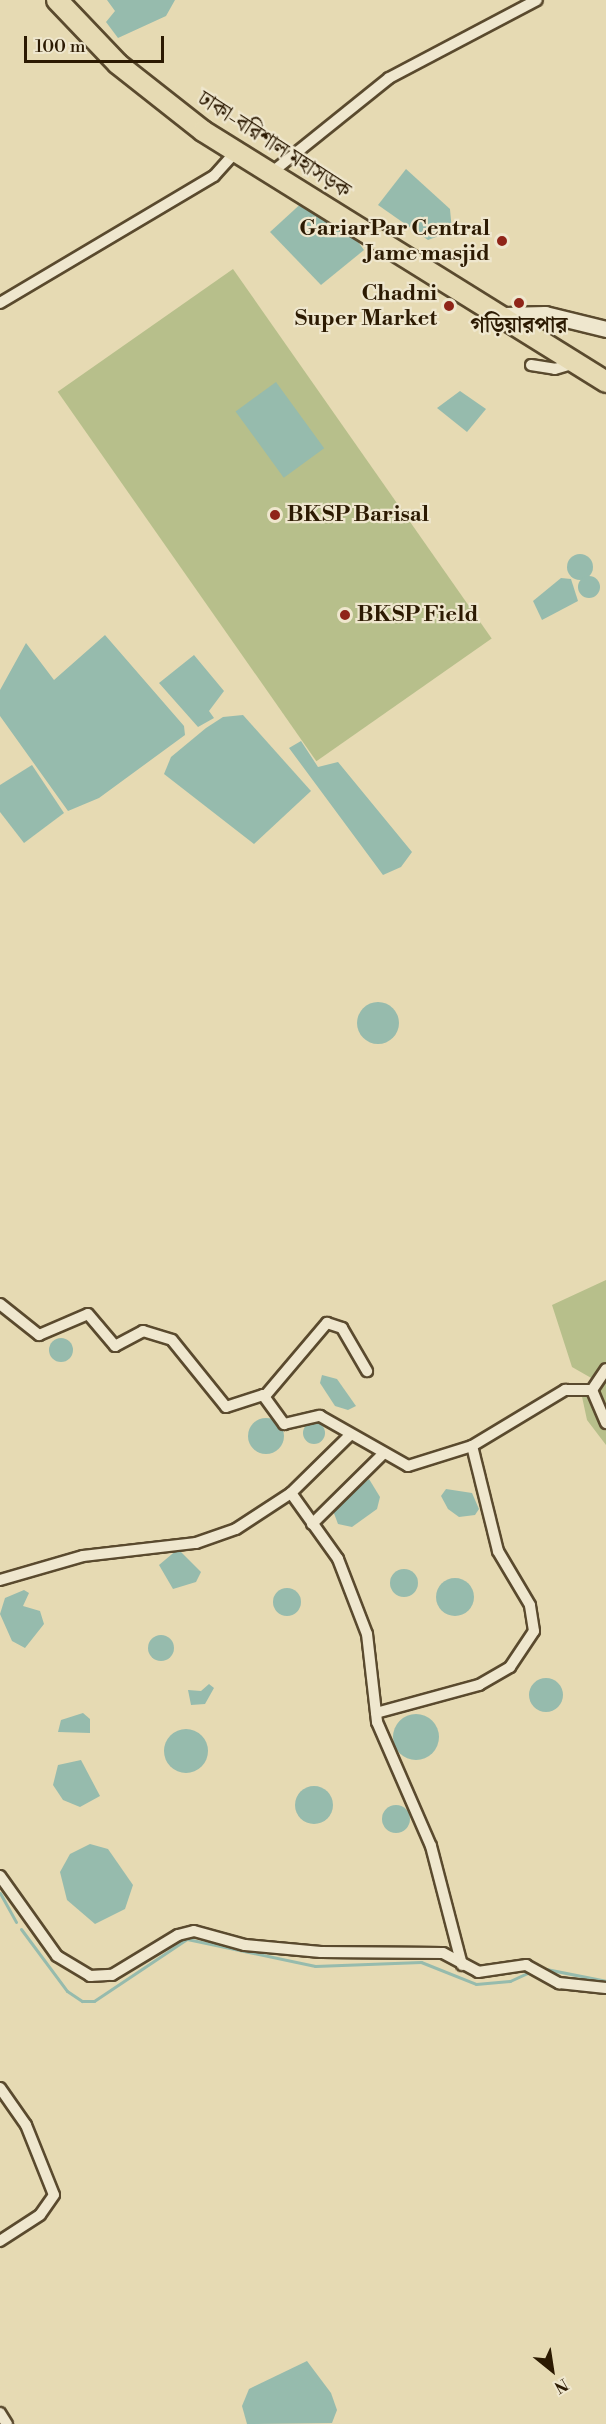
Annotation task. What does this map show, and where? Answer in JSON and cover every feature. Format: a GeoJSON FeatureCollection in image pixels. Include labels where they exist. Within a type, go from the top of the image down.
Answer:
{"type":"FeatureCollection","features":[{"type":"Feature","properties":{"kind":"highway","name":"ঢাকা-বরিশাল মহাসড়ক"},"geometry":{"type":"LineString","coordinates":[[57,0],[118,64],[236,153],[506,315],[606,382]]}},
{"type":"Feature","properties":{"kind":"main road"},"geometry":{"type":"LineString","coordinates":[[506,315],[545,314],[606,329]]}},
{"type":"Feature","properties":{"kind":"street"},"geometry":{"type":"LineString","coordinates":[[271,173],[389,78],[537,0]]}},
{"type":"Feature","properties":{"kind":"street"},"geometry":{"type":"LineString","coordinates":[[0,303],[206,181],[236,153]]}},
{"type":"Feature","properties":{"kind":"street"},"geometry":{"type":"LineString","coordinates":[[531,364],[555,369],[578,363]]}},
{"type":"Feature","properties":{"kind":"street"},"geometry":{"type":"LineString","coordinates":[[0,1304],[39,1335],[88,1314],[115,1346],[144,1331],[172,1340],[226,1407],[265,1396],[327,1323],[342,1328],[367,1371]]}},
{"type":"Feature","properties":{"kind":"street"},"geometry":{"type":"LineString","coordinates":[[592,1389],[606,1369]]}},
{"type":"Feature","properties":{"kind":"street"},"geometry":{"type":"LineString","coordinates":[[265,1396],[284,1424],[320,1416],[349,1436],[408,1466],[471,1446],[566,1390],[592,1389]]}},
{"type":"Feature","properties":{"kind":"street"},"geometry":{"type":"LineString","coordinates":[[592,1389],[606,1423]]}},
{"type":"Feature","properties":{"kind":"street"},"geometry":{"type":"LineString","coordinates":[[0,1580],[83,1556],[196,1543],[236,1530],[291,1493],[349,1436]]}},
{"type":"Feature","properties":{"kind":"street"},"geometry":{"type":"LineString","coordinates":[[376,1713],[479,1685],[510,1668],[534,1631],[530,1605],[498,1551],[471,1446]]}},
{"type":"Feature","properties":{"kind":"street"},"geometry":{"type":"LineString","coordinates":[[312,1524],[383,1454]]}},
{"type":"Feature","properties":{"kind":"street"},"geometry":{"type":"LineString","coordinates":[[291,1493],[338,1559],[367,1634],[376,1713],[431,1846],[462,1965]]}},
{"type":"Feature","properties":{"kind":"street"},"geometry":{"type":"LineString","coordinates":[[0,1876],[57,1956],[90,1976],[112,1975],[178,1935],[194,1931],[245,1945],[321,1952],[443,1953],[478,1972],[526,1965],[559,1983],[606,1988]]}},
{"type":"Feature","properties":{"kind":"street"},"geometry":{"type":"LineString","coordinates":[[0,2088],[26,2126],[54,2195],[40,2215],[0,2241]]}},
{"type":"Feature","properties":{"kind":"street"},"geometry":{"type":"LineString","coordinates":[[0,2413],[7,2424]]}},
{"type":"Feature","properties":{"kind":"green space","name":"BKSP Barisal"},"geometry":{"type":"Polygon","coordinates":[[[233,269],[492,638],[316,761],[58,392],[233,269]]]}},
{"type":"Feature","properties":{"kind":"green space"},"geometry":{"type":"Polygon","coordinates":[[[606,1280],[606,1445],[587,1420],[581,1392],[593,1379],[572,1367],[552,1305],[606,1280]]]}},
{"type":"Feature","properties":{"kind":"shaded area"},"geometry":{"type":"Polygon","coordinates":[[[107,0],[175,0],[166,16],[118,38],[106,22],[115,11],[107,0]]]}},
{"type":"Feature","properties":{"kind":"shaded area"},"geometry":{"type":"Polygon","coordinates":[[[406,169],[450,209],[452,231],[428,240],[378,205],[406,169]]]}},
{"type":"Feature","properties":{"kind":"shaded area"},"geometry":{"type":"Polygon","coordinates":[[[306,199],[350,231],[364,250],[321,285],[270,232],[306,199]]]}},
{"type":"Feature","properties":{"kind":"shaded area"},"geometry":{"type":"Polygon","coordinates":[[[276,382],[324,448],[284,478],[236,411],[276,382]]]}},
{"type":"Feature","properties":{"kind":"shaded area"},"geometry":{"type":"Polygon","coordinates":[[[460,391],[486,409],[467,432],[437,408],[460,391]]]}},
{"type":"Feature","properties":{"kind":"shaded area"},"geometry":{"type":"Polygon","coordinates":[[[580,554],[589,558],[593,567],[589,576],[580,580],[571,576],[567,567],[571,558],[580,554]]]}},
{"type":"Feature","properties":{"kind":"shaded area"},"geometry":{"type":"Polygon","coordinates":[[[589,576],[597,579],[600,587],[597,595],[589,598],[581,595],[578,587],[581,579],[589,576]]]}},
{"type":"Feature","properties":{"kind":"shaded area"},"geometry":{"type":"Polygon","coordinates":[[[561,578],[571,579],[578,601],[542,620],[533,601],[561,578]]]}},
{"type":"Feature","properties":{"kind":"shaded area"},"geometry":{"type":"Polygon","coordinates":[[[105,635],[184,726],[185,735],[99,798],[68,811],[0,716],[0,690],[26,643],[54,680],[105,635]]]}},
{"type":"Feature","properties":{"kind":"shaded area"},"geometry":{"type":"Polygon","coordinates":[[[194,655],[224,691],[209,711],[214,718],[198,727],[159,683],[194,655]]]}},
{"type":"Feature","properties":{"kind":"shaded area"},"geometry":{"type":"Polygon","coordinates":[[[243,715],[311,791],[254,844],[164,774],[171,757],[206,728],[223,717],[243,715]]]}},
{"type":"Feature","properties":{"kind":"shaded area"},"geometry":{"type":"Polygon","coordinates":[[[301,741],[318,767],[338,762],[412,852],[401,867],[383,875],[289,748],[301,741]]]}},
{"type":"Feature","properties":{"kind":"shaded area"},"geometry":{"type":"Polygon","coordinates":[[[32,765],[64,813],[24,843],[0,812],[0,785],[32,765]]]}},
{"type":"Feature","properties":{"kind":"shaded area"},"geometry":{"type":"Polygon","coordinates":[[[378,1002],[393,1008],[399,1023],[393,1038],[378,1044],[363,1038],[357,1023],[363,1008],[378,1002]]]}},
{"type":"Feature","properties":{"kind":"shaded area"},"geometry":{"type":"Polygon","coordinates":[[[61,1338],[70,1341],[73,1350],[70,1359],[61,1362],[52,1359],[49,1350],[52,1341],[61,1338]]]}},
{"type":"Feature","properties":{"kind":"shaded area"},"geometry":{"type":"Polygon","coordinates":[[[322,1375],[337,1379],[356,1406],[348,1410],[335,1406],[320,1383],[322,1375]]]}},
{"type":"Feature","properties":{"kind":"shaded area"},"geometry":{"type":"Polygon","coordinates":[[[266,1418],[279,1423],[284,1436],[279,1449],[266,1454],[253,1449],[248,1436],[253,1423],[266,1418]]]}},
{"type":"Feature","properties":{"kind":"shaded area"},"geometry":{"type":"Polygon","coordinates":[[[314,1422],[322,1425],[325,1433],[322,1441],[314,1444],[306,1441],[303,1433],[306,1425],[314,1422]]]}},
{"type":"Feature","properties":{"kind":"shaded area"},"geometry":{"type":"Polygon","coordinates":[[[369,1479],[380,1497],[377,1509],[352,1527],[338,1524],[332,1508],[369,1479]]]}},
{"type":"Feature","properties":{"kind":"shaded area"},"geometry":{"type":"Polygon","coordinates":[[[446,1489],[472,1493],[479,1509],[475,1515],[459,1517],[448,1509],[441,1496],[446,1489]]]}},
{"type":"Feature","properties":{"kind":"shaded area"},"geometry":{"type":"Polygon","coordinates":[[[178,1549],[201,1572],[196,1582],[173,1589],[159,1565],[178,1549]]]}},
{"type":"Feature","properties":{"kind":"shaded area"},"geometry":{"type":"Polygon","coordinates":[[[404,1569],[414,1573],[418,1583],[414,1593],[404,1597],[394,1593],[390,1583],[394,1573],[404,1569]]]}},
{"type":"Feature","properties":{"kind":"shaded area"},"geometry":{"type":"Polygon","coordinates":[[[455,1578],[469,1583],[474,1597],[469,1611],[455,1616],[441,1611],[436,1597],[441,1583],[455,1578]]]}},
{"type":"Feature","properties":{"kind":"shaded area"},"geometry":{"type":"Polygon","coordinates":[[[287,1588],[297,1592],[301,1602],[297,1612],[287,1616],[277,1612],[273,1602],[277,1592],[287,1588]]]}},
{"type":"Feature","properties":{"kind":"shaded area"},"geometry":{"type":"Polygon","coordinates":[[[24,1590],[29,1593],[23,1606],[40,1611],[44,1624],[25,1648],[12,1641],[0,1614],[5,1598],[24,1590]]]}},
{"type":"Feature","properties":{"kind":"shaded area"},"geometry":{"type":"Polygon","coordinates":[[[161,1635],[170,1639],[174,1648],[170,1657],[161,1661],[152,1657],[148,1648],[152,1639],[161,1635]]]}},
{"type":"Feature","properties":{"kind":"shaded area"},"geometry":{"type":"Polygon","coordinates":[[[546,1678],[558,1683],[563,1695],[558,1707],[546,1712],[534,1707],[529,1695],[534,1683],[546,1678]]]}},
{"type":"Feature","properties":{"kind":"shaded area"},"geometry":{"type":"Polygon","coordinates":[[[209,1684],[214,1688],[205,1704],[191,1705],[188,1690],[201,1691],[209,1684]]]}},
{"type":"Feature","properties":{"kind":"shaded area"},"geometry":{"type":"Polygon","coordinates":[[[83,1713],[90,1719],[90,1733],[58,1732],[61,1720],[83,1713]]]}},
{"type":"Feature","properties":{"kind":"shaded area"},"geometry":{"type":"Polygon","coordinates":[[[421,1714],[433,1720],[438,1728],[438,1746],[433,1754],[425,1759],[411,1760],[403,1757],[396,1750],[393,1732],[396,1724],[403,1717],[421,1714]]]}},
{"type":"Feature","properties":{"kind":"shaded area"},"geometry":{"type":"Polygon","coordinates":[[[186,1729],[202,1735],[208,1751],[202,1767],[186,1773],[170,1767],[164,1751],[170,1735],[186,1729]]]}},
{"type":"Feature","properties":{"kind":"shaded area"},"geometry":{"type":"Polygon","coordinates":[[[81,1760],[100,1796],[80,1807],[63,1800],[53,1785],[58,1765],[81,1760]]]}},
{"type":"Feature","properties":{"kind":"shaded area"},"geometry":{"type":"Polygon","coordinates":[[[314,1786],[327,1792],[333,1805],[327,1818],[314,1824],[301,1818],[295,1805],[301,1792],[314,1786]]]}},
{"type":"Feature","properties":{"kind":"shaded area"},"geometry":{"type":"Polygon","coordinates":[[[396,1805],[406,1809],[410,1819],[406,1829],[396,1833],[386,1829],[382,1819],[386,1809],[396,1805]]]}},
{"type":"Feature","properties":{"kind":"shaded area"},"geometry":{"type":"Polygon","coordinates":[[[90,1844],[108,1849],[133,1885],[125,1909],[95,1924],[67,1900],[60,1872],[70,1854],[90,1844]]]}},
{"type":"Feature","properties":{"kind":"shaded area"},"geometry":{"type":"Polygon","coordinates":[[[307,2361],[331,2393],[337,2410],[332,2423],[247,2424],[242,2406],[249,2389],[307,2361]]]}},
{"type":"Feature","properties":{"kind":"waterway"},"geometry":{"type":"LineString","coordinates":[[0,1893],[16,1922]]}},
{"type":"Feature","properties":{"kind":"waterway"},"geometry":{"type":"LineString","coordinates":[[21,1929],[67,1991],[82,2001],[94,2001],[187,1939],[315,1966],[421,1962],[476,1984],[510,1981],[531,1971]]}},
{"type":"Feature","properties":{"kind":"waterway"},"geometry":{"type":"LineString","coordinates":[[541,1968],[606,1981]]}},
{"type":"Feature","properties":{"kind":"place","name":"GariarPar Central Jame masjid"},"geometry":{"type":"Point","coordinates":[502,241]}},
{"type":"Feature","properties":{"kind":"place","name":"গড়িয়ারপার"},"geometry":{"type":"Point","coordinates":[519,303]}},
{"type":"Feature","properties":{"kind":"place","name":"Chadni Super Market"},"geometry":{"type":"Point","coordinates":[449,306]}},
{"type":"Feature","properties":{"kind":"place","name":"BKSP Barisal"},"geometry":{"type":"Point","coordinates":[275,515]}},
{"type":"Feature","properties":{"kind":"place","name":"BKSP Field"},"geometry":{"type":"Point","coordinates":[345,615]}}]}
